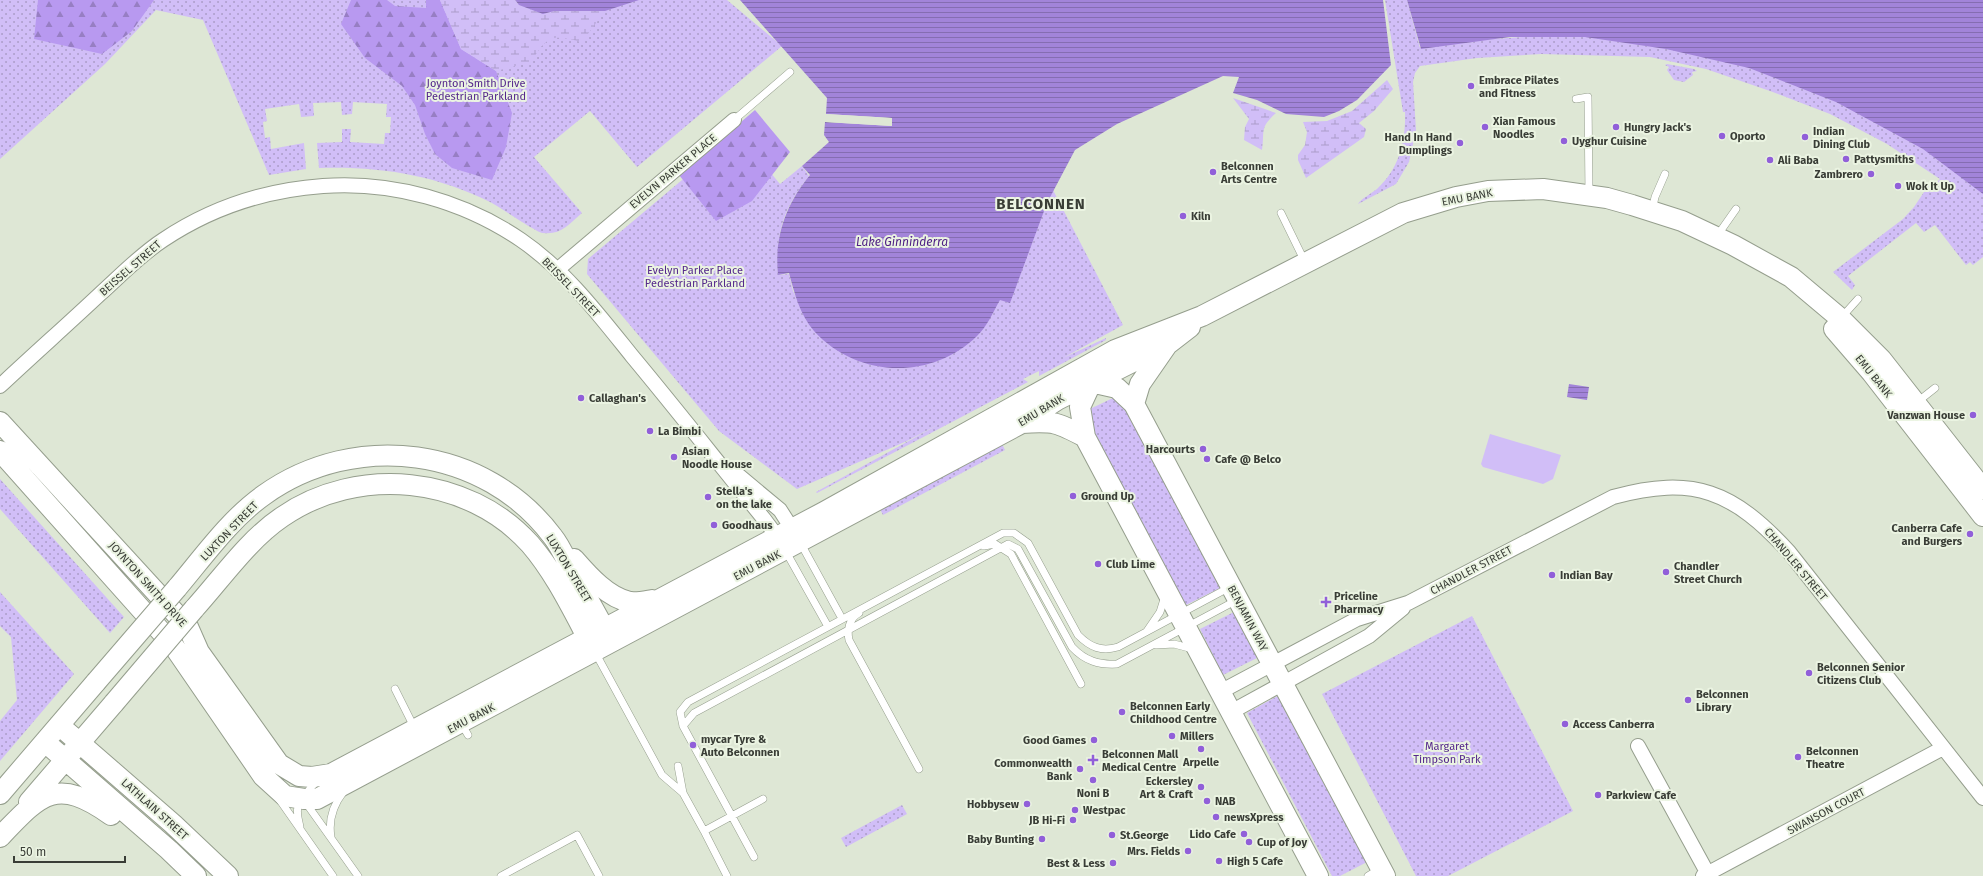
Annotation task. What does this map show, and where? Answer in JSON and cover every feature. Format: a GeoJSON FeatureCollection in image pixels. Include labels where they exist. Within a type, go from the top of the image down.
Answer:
{"type":"FeatureCollection","features":[{"type":"Feature","properties":{"kind":"main road","name":"EMU BANK"},"geometry":{"type":"LineString","coordinates":[[599,640],[657,600],[789,539],[1104,357],[1202,316],[1403,214],[1456,197],[1488,192],[1543,189],[1607,198],[1682,221],[1717,237],[1791,277],[1837,324],[1881,359],[1910,408],[1983,516]]}},
{"type":"Feature","properties":{"kind":"main road","name":"EMU BANK"},"geometry":{"type":"LineString","coordinates":[[297,790],[317,798],[353,780],[461,722],[599,640],[789,539],[1020,424],[1057,400],[1168,344],[1202,316]]}},
{"type":"Feature","properties":{"kind":"main road"},"geometry":{"type":"LineString","coordinates":[[1134,404],[1140,384],[1168,344]]}},
{"type":"Feature","properties":{"kind":"main road"},"geometry":{"type":"LineString","coordinates":[[1104,357],[1080,407],[1085,437],[1318,876]]}},
{"type":"Feature","properties":{"kind":"main road","name":"BENJAMIN WAY"},"geometry":{"type":"LineString","coordinates":[[1066,378],[1117,388],[1134,404],[1283,683],[1381,876]]}},
{"type":"Feature","properties":{"kind":"main road","name":"EMU BANK"},"geometry":{"type":"LineString","coordinates":[[1910,408],[1983,489]]}},
{"type":"Feature","properties":{"kind":"main road"},"geometry":{"type":"LineString","coordinates":[[1020,424],[1049,421],[1062,424],[1085,437]]}},
{"type":"Feature","properties":{"kind":"main road","name":"JOYNTON SMITH DRIVE"},"geometry":{"type":"LineString","coordinates":[[0,422],[188,627],[199,652],[279,764]]}},
{"type":"Feature","properties":{"kind":"main road","name":"JOYNTON SMITH DRIVE"},"geometry":{"type":"LineString","coordinates":[[0,451],[173,645],[263,776],[285,796],[297,790]]}},
{"type":"Feature","properties":{"kind":"main road","name":"LUXTON STREET"},"geometry":{"type":"LineString","coordinates":[[0,794],[177,588],[243,514],[264,496],[285,482],[336,461],[360,456],[412,456],[458,467],[486,479],[507,493],[526,507],[553,537],[599,640]]}},
{"type":"Feature","properties":{"kind":"main road","name":"LUXTON STREET"},"geometry":{"type":"LineString","coordinates":[[0,837],[194,608],[264,531],[298,507],[328,494],[356,487],[381,484],[408,484],[434,488],[462,497],[485,508],[505,522],[529,543],[546,564],[599,640]]}},
{"type":"Feature","properties":{"kind":"main road"},"geometry":{"type":"LineString","coordinates":[[553,537],[604,590],[630,602],[657,600]]}},
{"type":"Feature","properties":{"kind":"main road","name":"EMU BANK"},"geometry":{"type":"LineString","coordinates":[[279,764],[299,776],[312,777],[330,774],[415,729],[461,722]]}},
{"type":"Feature","properties":{"kind":"main road","name":"LATHLAIN STREET"},"geometry":{"type":"LineString","coordinates":[[59,725],[173,824],[228,876]]}},
{"type":"Feature","properties":{"kind":"main road","name":"LATHLAIN STREET"},"geometry":{"type":"LineString","coordinates":[[45,742],[169,850],[196,876]]}},
{"type":"Feature","properties":{"kind":"main road"},"geometry":{"type":"LineString","coordinates":[[0,837],[29,806],[48,794],[65,794],[92,802],[115,819],[169,850]]}},
{"type":"Feature","properties":{"kind":"street","name":"EVELYN PARKER PLACE"},"geometry":{"type":"LineString","coordinates":[[557,270],[734,120]]}},
{"type":"Feature","properties":{"kind":"street","name":"BEISSEL STREET"},"geometry":{"type":"LineString","coordinates":[[0,386],[145,253],[164,239],[194,221],[219,209],[243,201],[287,190],[345,185],[375,187],[411,193],[445,203],[476,215],[522,241],[557,270],[609,327],[707,449],[789,539]]}},
{"type":"Feature","properties":{"kind":"street","name":"CHANDLER STREET"},"geometry":{"type":"LineString","coordinates":[[1220,692],[1357,619],[1408,603],[1589,508],[1613,497],[1642,489],[1671,486],[1693,488],[1715,495],[1754,517],[1769,530],[1798,563],[1983,798]]}},
{"type":"Feature","properties":{"kind":"street","name":"CHANDLER STREET"},"geometry":{"type":"LineString","coordinates":[[1231,712],[1369,636],[1408,603]]}},
{"type":"Feature","properties":{"kind":"street","name":"SWANSON COURT"},"geometry":{"type":"LineString","coordinates":[[1638,746],[1706,875],[1943,748]]}},
{"type":"Feature","properties":{"kind":"lane","name":"EVELYN PARKER PLACE"},"geometry":{"type":"LineString","coordinates":[[734,120],[790,72]]}},
{"type":"Feature","properties":{"kind":"lane"},"geometry":{"type":"LineString","coordinates":[[1576,99],[1588,97],[1589,195]]}},
{"type":"Feature","properties":{"kind":"lane"},"geometry":{"type":"LineString","coordinates":[[1652,211],[1655,198],[1665,174]]}},
{"type":"Feature","properties":{"kind":"lane"},"geometry":{"type":"LineString","coordinates":[[1717,237],[1736,209]]}},
{"type":"Feature","properties":{"kind":"lane"},"geometry":{"type":"LineString","coordinates":[[1281,213],[1306,264]]}},
{"type":"Feature","properties":{"kind":"lane"},"geometry":{"type":"LineString","coordinates":[[1837,324],[1858,299]]}},
{"type":"Feature","properties":{"kind":"lane"},"geometry":{"type":"LineString","coordinates":[[1910,408],[1934,388]]}},
{"type":"Feature","properties":{"kind":"lane"},"geometry":{"type":"LineString","coordinates":[[754,857],[683,726],[680,712],[688,702],[840,618],[1003,533],[1014,533],[1028,543],[1078,635],[1086,643],[1095,648],[1110,649],[1118,647],[1146,632],[1183,621],[1234,593]]}},
{"type":"Feature","properties":{"kind":"lane"},"geometry":{"type":"LineString","coordinates":[[789,539],[840,618],[845,632],[918,769]]}},
{"type":"Feature","properties":{"kind":"lane"},"geometry":{"type":"LineString","coordinates":[[789,539],[826,623]]}},
{"type":"Feature","properties":{"kind":"lane"},"geometry":{"type":"LineString","coordinates":[[859,658],[849,640],[847,633],[851,620],[855,615],[988,544],[995,544],[1011,554],[1081,684]]}},
{"type":"Feature","properties":{"kind":"lane"},"geometry":{"type":"LineString","coordinates":[[683,726],[694,713],[1008,544],[1018,549],[1068,640],[1078,654],[1092,662],[1106,665],[1117,664],[1153,645],[1183,621],[1234,593]]}},
{"type":"Feature","properties":{"kind":"lane"},"geometry":{"type":"LineString","coordinates":[[1146,632],[1164,604],[1167,590]]}},
{"type":"Feature","properties":{"kind":"lane"},"geometry":{"type":"LineString","coordinates":[[599,640],[662,775],[683,793]]}},
{"type":"Feature","properties":{"kind":"lane"},"geometry":{"type":"LineString","coordinates":[[1153,645],[1183,645],[1200,653]]}},
{"type":"Feature","properties":{"kind":"lane"},"geometry":{"type":"LineString","coordinates":[[395,689],[415,729]]}},
{"type":"Feature","properties":{"kind":"lane","name":"JOYNTON SMITH DRIVE"},"geometry":{"type":"LineString","coordinates":[[279,764],[358,876]]}},
{"type":"Feature","properties":{"kind":"lane"},"geometry":{"type":"LineString","coordinates":[[678,766],[683,793],[728,876]]}},
{"type":"Feature","properties":{"kind":"lane","name":"EMU BANK"},"geometry":{"type":"LineString","coordinates":[[301,831],[297,814],[297,790],[330,774]]}},
{"type":"Feature","properties":{"kind":"lane","name":"JOYNTON SMITH DRIVE"},"geometry":{"type":"LineString","coordinates":[[263,776],[332,876]]}},
{"type":"Feature","properties":{"kind":"lane"},"geometry":{"type":"LineString","coordinates":[[331,838],[329,827],[336,803],[353,780]]}},
{"type":"Feature","properties":{"kind":"lane"},"geometry":{"type":"LineString","coordinates":[[704,831],[763,799]]}},
{"type":"Feature","properties":{"kind":"lane"},"geometry":{"type":"LineString","coordinates":[[501,876],[577,835],[598,876]]}},
{"type":"Feature","properties":{"kind":"green space","name":"Joynton Smith Drive Pedestrian Parkland"},"geometry":{"type":"Polygon","coordinates":[[[0,0],[510,0],[516,4],[600,0],[727,0],[782,46],[637,167],[590,111],[534,157],[582,213],[560,231],[543,233],[490,202],[449,185],[407,174],[385,171],[319,168],[317,143],[342,142],[342,129],[351,129],[350,142],[384,144],[385,133],[390,133],[391,117],[386,117],[387,104],[353,102],[352,114],[342,115],[341,102],[313,103],[314,116],[301,117],[299,104],[265,109],[267,121],[263,122],[265,138],[270,137],[271,149],[304,143],[306,169],[269,175],[203,20],[156,10],[105,64],[0,159],[0,0]]]}},
{"type":"Feature","properties":{"kind":"green space"},"geometry":{"type":"Polygon","coordinates":[[[38,0],[154,0],[132,31],[102,54],[34,39],[38,0]]]}},
{"type":"Feature","properties":{"kind":"green space"},"geometry":{"type":"Polygon","coordinates":[[[351,0],[387,0],[395,6],[426,8],[426,0],[440,0],[461,49],[496,71],[512,113],[506,147],[492,180],[452,168],[435,154],[425,134],[415,105],[402,86],[365,58],[341,24],[351,0]]]}},
{"type":"Feature","properties":{"kind":"green space"},"geometry":{"type":"Polygon","coordinates":[[[440,0],[515,0],[519,5],[543,14],[554,11],[605,11],[582,42],[563,38],[551,39],[542,46],[531,62],[496,71],[461,49],[440,0]]]}},
{"type":"Feature","properties":{"kind":"green space"},"geometry":{"type":"Polygon","coordinates":[[[1385,0],[1407,0],[1420,48],[1478,40],[1535,36],[1594,37],[1708,54],[1819,90],[1921,144],[1983,189],[1983,257],[1973,265],[1970,262],[1966,265],[1935,225],[1924,232],[1916,223],[1848,276],[1855,285],[1852,290],[1833,272],[1903,219],[1914,207],[1932,180],[1936,183],[1940,179],[1887,144],[1830,114],[1706,69],[1650,57],[1541,54],[1477,58],[1420,66],[1415,73],[1413,82],[1416,130],[1409,162],[1396,184],[1358,204],[1377,189],[1391,173],[1400,154],[1404,133],[1405,112],[1403,112],[1385,0]]]}},
{"type":"Feature","properties":{"kind":"green space"},"geometry":{"type":"Polygon","coordinates":[[[1667,64],[1694,69],[1697,71],[1692,72],[1693,75],[1684,82],[1674,80],[1667,70],[1669,67],[1665,65],[1667,64]]]}},
{"type":"Feature","properties":{"kind":"green space"},"geometry":{"type":"Polygon","coordinates":[[[1387,80],[1393,89],[1374,111],[1359,123],[1366,129],[1364,137],[1306,178],[1298,160],[1298,155],[1305,145],[1307,132],[1303,122],[1327,121],[1352,111],[1387,80]]]}},
{"type":"Feature","properties":{"kind":"green space"},"geometry":{"type":"Polygon","coordinates":[[[1233,98],[1276,113],[1265,126],[1262,150],[1244,140],[1245,127],[1249,119],[1233,98]]]}},
{"type":"Feature","properties":{"kind":"green space"},"geometry":{"type":"Polygon","coordinates":[[[755,110],[790,152],[752,201],[716,221],[679,175],[755,110]]]}},
{"type":"Feature","properties":{"kind":"green space","name":"Evelyn Parker Place Pedestrian Parkland"},"geometry":{"type":"Polygon","coordinates":[[[738,133],[780,184],[802,166],[809,176],[793,199],[783,222],[778,246],[778,275],[789,274],[793,291],[810,324],[1038,219],[1053,190],[1123,325],[1063,358],[1106,338],[1106,340],[1039,376],[1039,371],[1023,379],[1028,382],[817,493],[816,492],[943,422],[907,441],[797,489],[719,431],[587,274],[588,259],[738,133]]]}},
{"type":"Feature","properties":{"kind":"green space"},"geometry":{"type":"Polygon","coordinates":[[[1115,397],[1132,417],[1222,587],[1184,606],[1094,434],[1090,409],[1115,397]]]}},
{"type":"Feature","properties":{"kind":"green space"},"geometry":{"type":"Polygon","coordinates":[[[1490,434],[1561,455],[1553,479],[1543,484],[1483,467],[1481,464],[1490,434]]]}},
{"type":"Feature","properties":{"kind":"green space"},"geometry":{"type":"Polygon","coordinates":[[[1002,444],[1005,450],[883,515],[880,509],[1002,444]]]}},
{"type":"Feature","properties":{"kind":"green space"},"geometry":{"type":"Polygon","coordinates":[[[0,479],[124,617],[110,633],[0,509],[0,479]]]}},
{"type":"Feature","properties":{"kind":"green space"},"geometry":{"type":"Polygon","coordinates":[[[0,592],[74,674],[0,761],[0,721],[17,700],[11,637],[0,626],[0,592]]]}},
{"type":"Feature","properties":{"kind":"green space"},"geometry":{"type":"Polygon","coordinates":[[[1236,611],[1259,657],[1223,675],[1200,629],[1236,611]]]}},
{"type":"Feature","properties":{"kind":"green space","name":"Margaret Timpson Park"},"geometry":{"type":"Polygon","coordinates":[[[1472,616],[1573,811],[1448,876],[1416,876],[1322,694],[1472,616]]]}},
{"type":"Feature","properties":{"kind":"green space"},"geometry":{"type":"Polygon","coordinates":[[[1281,694],[1369,861],[1340,876],[1332,876],[1247,713],[1281,694]]]}},
{"type":"Feature","properties":{"kind":"green space"},"geometry":{"type":"Polygon","coordinates":[[[902,805],[907,814],[846,847],[841,838],[902,805]]]}},
{"type":"Feature","properties":{"kind":"water"},"geometry":{"type":"Polygon","coordinates":[[[515,0],[639,0],[605,11],[554,11],[543,14],[519,5],[515,0]]]}},
{"type":"Feature","properties":{"kind":"water","name":"Lake Ginninderra"},"geometry":{"type":"Polygon","coordinates":[[[740,0],[1383,0],[1391,65],[1357,100],[1339,111],[1324,117],[1286,114],[1257,100],[1233,93],[1239,77],[1223,76],[1117,124],[1075,150],[1047,203],[1010,303],[1000,300],[981,332],[959,351],[938,361],[917,367],[894,368],[872,365],[851,358],[831,347],[809,325],[801,311],[789,273],[778,275],[777,261],[780,234],[788,209],[810,175],[802,166],[829,142],[824,135],[825,122],[892,126],[892,118],[826,114],[827,98],[740,0]]]}},
{"type":"Feature","properties":{"kind":"water"},"geometry":{"type":"Polygon","coordinates":[[[1407,0],[1983,0],[1983,194],[1923,149],[1836,102],[1749,68],[1666,49],[1585,37],[1510,37],[1421,49],[1407,0]]]}},
{"type":"Feature","properties":{"kind":"water"},"geometry":{"type":"Polygon","coordinates":[[[1569,384],[1589,387],[1587,400],[1567,397],[1569,384]]]}},
{"type":"Feature","properties":{"kind":"pier"},"geometry":{"type":"Polygon","coordinates":[[[826,114],[892,118],[892,126],[825,122],[825,120],[890,124],[890,120],[826,116],[826,114]]]}},
{"type":"Feature","properties":{"kind":"place","name":"Embrace Pilates and Fitness"},"geometry":{"type":"Point","coordinates":[1471,86]}},
{"type":"Feature","properties":{"kind":"place","name":"Xian Famous Noodles"},"geometry":{"type":"Point","coordinates":[1485,127]}},
{"type":"Feature","properties":{"kind":"place","name":"Hungry Jack's"},"geometry":{"type":"Point","coordinates":[1616,127]}},
{"type":"Feature","properties":{"kind":"place","name":"Oporto"},"geometry":{"type":"Point","coordinates":[1722,136]}},
{"type":"Feature","properties":{"kind":"place","name":"Indian Dining Club"},"geometry":{"type":"Point","coordinates":[1805,137]}},
{"type":"Feature","properties":{"kind":"place","name":"Uyghur Cuisine"},"geometry":{"type":"Point","coordinates":[1564,141]}},
{"type":"Feature","properties":{"kind":"place","name":"Hand In Hand Dumplings"},"geometry":{"type":"Point","coordinates":[1460,143]}},
{"type":"Feature","properties":{"kind":"place","name":"Pattysmiths"},"geometry":{"type":"Point","coordinates":[1846,159]}},
{"type":"Feature","properties":{"kind":"place","name":"Ali Baba"},"geometry":{"type":"Point","coordinates":[1770,160]}},
{"type":"Feature","properties":{"kind":"place","name":"Belconnen Arts Centre"},"geometry":{"type":"Point","coordinates":[1213,172]}},
{"type":"Feature","properties":{"kind":"place","name":"Zambrero"},"geometry":{"type":"Point","coordinates":[1871,174]}},
{"type":"Feature","properties":{"kind":"place","name":"Wok It Up"},"geometry":{"type":"Point","coordinates":[1898,186]}},
{"type":"Feature","properties":{"kind":"place","name":"Kiln"},"geometry":{"type":"Point","coordinates":[1183,216]}},
{"type":"Feature","properties":{"kind":"place","name":"Callaghan's"},"geometry":{"type":"Point","coordinates":[581,398]}},
{"type":"Feature","properties":{"kind":"place","name":"Vanzwan House"},"geometry":{"type":"Point","coordinates":[1973,415]}},
{"type":"Feature","properties":{"kind":"place","name":"La Bimbi"},"geometry":{"type":"Point","coordinates":[650,431]}},
{"type":"Feature","properties":{"kind":"place","name":"Harcourts"},"geometry":{"type":"Point","coordinates":[1203,449]}},
{"type":"Feature","properties":{"kind":"place","name":"Asian Noodle House"},"geometry":{"type":"Point","coordinates":[674,457]}},
{"type":"Feature","properties":{"kind":"place","name":"Cafe @ Belco"},"geometry":{"type":"Point","coordinates":[1207,459]}},
{"type":"Feature","properties":{"kind":"place","name":"Ground Up"},"geometry":{"type":"Point","coordinates":[1073,496]}},
{"type":"Feature","properties":{"kind":"place","name":"Stella's on the lake"},"geometry":{"type":"Point","coordinates":[708,497]}},
{"type":"Feature","properties":{"kind":"place","name":"Goodhaus"},"geometry":{"type":"Point","coordinates":[714,525]}},
{"type":"Feature","properties":{"kind":"place","name":"Canberra Cafe and Burgers"},"geometry":{"type":"Point","coordinates":[1970,534]}},
{"type":"Feature","properties":{"kind":"place","name":"Club Lime"},"geometry":{"type":"Point","coordinates":[1098,564]}},
{"type":"Feature","properties":{"kind":"place","name":"Chandler Street Church"},"geometry":{"type":"Point","coordinates":[1666,572]}},
{"type":"Feature","properties":{"kind":"place","name":"Indian Bay"},"geometry":{"type":"Point","coordinates":[1552,575]}},
{"type":"Feature","properties":{"kind":"place","name":"Priceline Pharmacy"},"geometry":{"type":"Point","coordinates":[1326,602]}},
{"type":"Feature","properties":{"kind":"place","name":"Belconnen Senior Citizens Club"},"geometry":{"type":"Point","coordinates":[1809,673]}},
{"type":"Feature","properties":{"kind":"place","name":"Belconnen Library"},"geometry":{"type":"Point","coordinates":[1688,700]}},
{"type":"Feature","properties":{"kind":"place","name":"Belconnen Early Childhood Centre"},"geometry":{"type":"Point","coordinates":[1122,712]}},
{"type":"Feature","properties":{"kind":"place","name":"Access Canberra"},"geometry":{"type":"Point","coordinates":[1565,724]}},
{"type":"Feature","properties":{"kind":"place","name":"Millers"},"geometry":{"type":"Point","coordinates":[1172,736]}},
{"type":"Feature","properties":{"kind":"place","name":"Good Games"},"geometry":{"type":"Point","coordinates":[1094,740]}},
{"type":"Feature","properties":{"kind":"place","name":"mycar Tyre & Auto Belconnen"},"geometry":{"type":"Point","coordinates":[693,745]}},
{"type":"Feature","properties":{"kind":"place","name":"Arpelle"},"geometry":{"type":"Point","coordinates":[1201,749]}},
{"type":"Feature","properties":{"kind":"place","name":"Belconnen Theatre"},"geometry":{"type":"Point","coordinates":[1798,757]}},
{"type":"Feature","properties":{"kind":"place","name":"Belconnen Mall Medical Centre"},"geometry":{"type":"Point","coordinates":[1093,760]}},
{"type":"Feature","properties":{"kind":"place","name":"Commonwealth Bank"},"geometry":{"type":"Point","coordinates":[1080,769]}},
{"type":"Feature","properties":{"kind":"place","name":"Noni B"},"geometry":{"type":"Point","coordinates":[1093,780]}},
{"type":"Feature","properties":{"kind":"place","name":"Eckersley Art & Craft"},"geometry":{"type":"Point","coordinates":[1201,787]}},
{"type":"Feature","properties":{"kind":"place","name":"Parkview Cafe"},"geometry":{"type":"Point","coordinates":[1598,795]}},
{"type":"Feature","properties":{"kind":"place","name":"NAB"},"geometry":{"type":"Point","coordinates":[1207,801]}},
{"type":"Feature","properties":{"kind":"place","name":"Hobbysew"},"geometry":{"type":"Point","coordinates":[1027,804]}},
{"type":"Feature","properties":{"kind":"place","name":"Westpac"},"geometry":{"type":"Point","coordinates":[1075,810]}},
{"type":"Feature","properties":{"kind":"place","name":"newsXpress"},"geometry":{"type":"Point","coordinates":[1216,817]}},
{"type":"Feature","properties":{"kind":"place","name":"JB Hi-Fi"},"geometry":{"type":"Point","coordinates":[1073,820]}},
{"type":"Feature","properties":{"kind":"place","name":"Lido Cafe"},"geometry":{"type":"Point","coordinates":[1244,834]}},
{"type":"Feature","properties":{"kind":"place","name":"St.George"},"geometry":{"type":"Point","coordinates":[1112,835]}},
{"type":"Feature","properties":{"kind":"place","name":"Baby Bunting"},"geometry":{"type":"Point","coordinates":[1042,839]}},
{"type":"Feature","properties":{"kind":"place","name":"Cup of Joy"},"geometry":{"type":"Point","coordinates":[1249,842]}},
{"type":"Feature","properties":{"kind":"place","name":"Mrs. Fields"},"geometry":{"type":"Point","coordinates":[1188,851]}},
{"type":"Feature","properties":{"kind":"place","name":"High 5 Cafe"},"geometry":{"type":"Point","coordinates":[1219,861]}},
{"type":"Feature","properties":{"kind":"place","name":"Best & Less"},"geometry":{"type":"Point","coordinates":[1113,863]}},
{"type":"Feature","properties":{"kind":"district","name":"BELCONNEN"},"geometry":{"type":"Point","coordinates":[1041,204]}}]}
